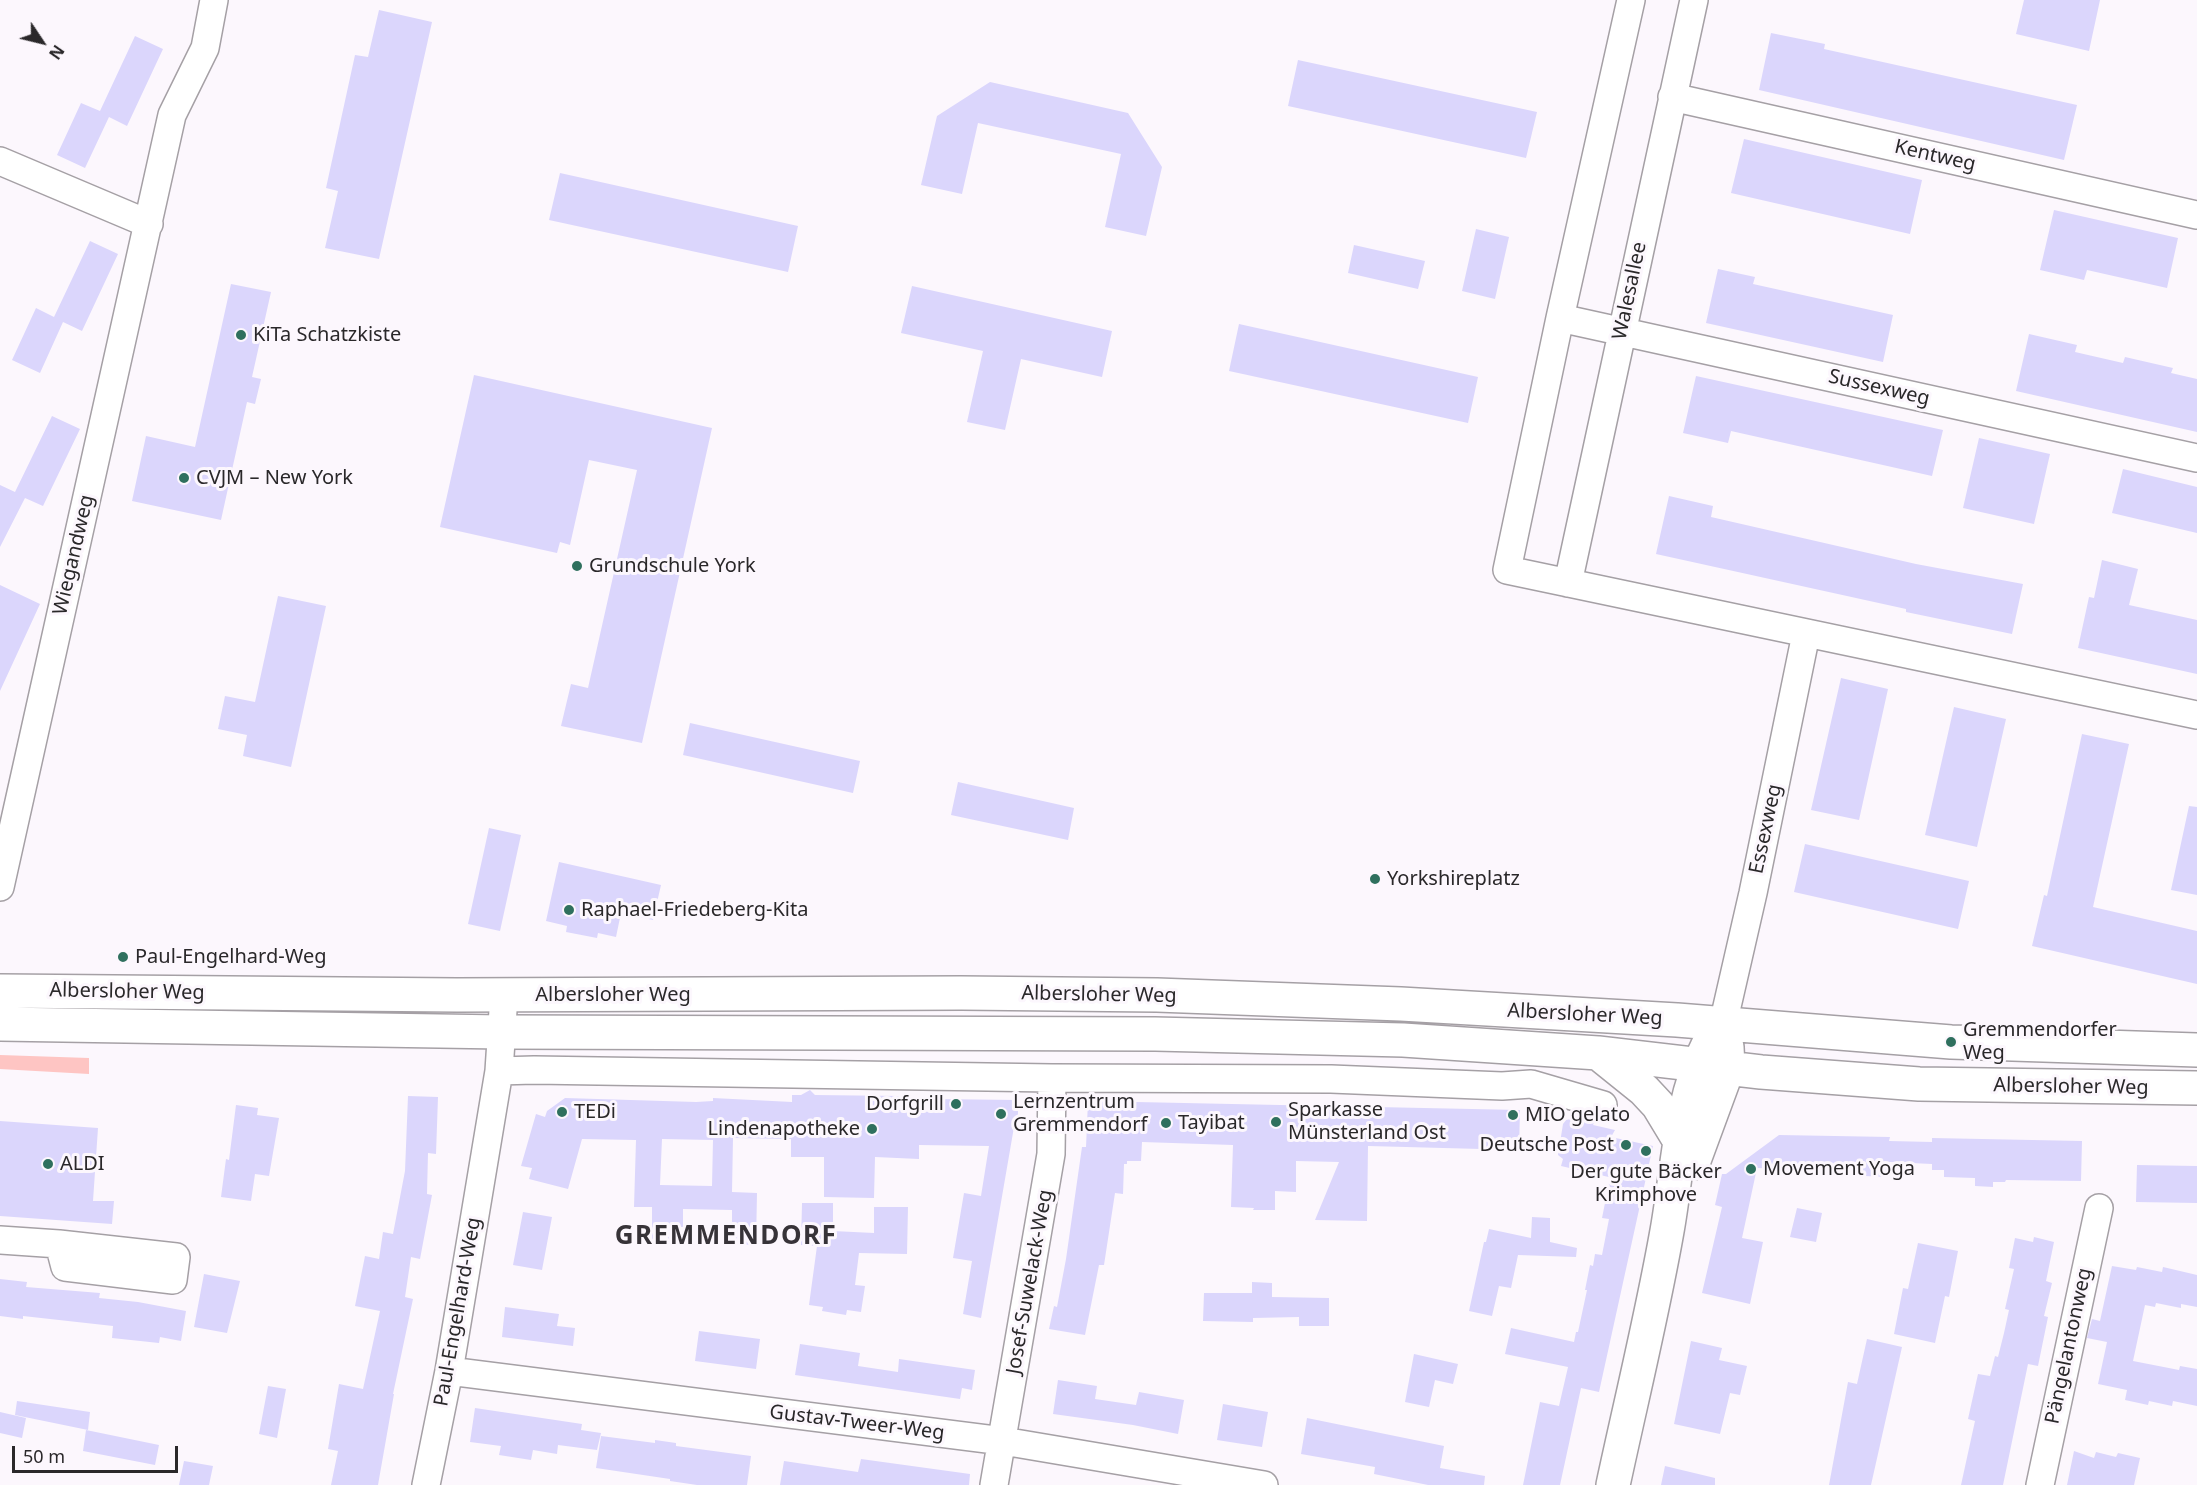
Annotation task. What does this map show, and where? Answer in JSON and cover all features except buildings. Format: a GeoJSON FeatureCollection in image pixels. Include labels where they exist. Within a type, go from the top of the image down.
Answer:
{"type":"FeatureCollection","features":[{"type":"Feature","properties":{"kind":"main road","name":"Albersloher Weg"},"geometry":{"type":"LineString","coordinates":[[0,991],[504,995],[961,993],[1157,995],[1401,1004],[1722,1024],[1951,1042],[2197,1050]]}},
{"type":"Feature","properties":{"kind":"main road","name":"Albersloher Weg"},"geometry":{"type":"LineString","coordinates":[[0,1024],[502,1032],[1167,1034],[1403,1040],[1551,1049],[1772,1073],[1947,1085],[2197,1088]]}},
{"type":"Feature","properties":{"kind":"main road"},"geometry":{"type":"LineString","coordinates":[[1613,1485],[1667,1232],[1692,1088],[1713,1066],[1727,1046],[1722,1024]]}},
{"type":"Feature","properties":{"kind":"main road"},"geometry":{"type":"LineString","coordinates":[[1598,1053],[1644,1090],[1658,1105],[1681,1143]]}},
{"type":"Feature","properties":{"kind":"main road"},"geometry":{"type":"LineString","coordinates":[[1667,1232],[1713,1066]]}},
{"type":"Feature","properties":{"kind":"street","name":"Wiegandweg"},"geometry":{"type":"LineString","coordinates":[[0,887],[172,115],[205,48],[214,0]]}},
{"type":"Feature","properties":{"kind":"street"},"geometry":{"type":"LineString","coordinates":[[1631,0],[1560,318],[1508,570],[2197,715]]}},
{"type":"Feature","properties":{"kind":"street","name":"Walesallee"},"geometry":{"type":"LineString","coordinates":[[1568,583],[1694,0]]}},
{"type":"Feature","properties":{"kind":"street","name":"Kentweg"},"geometry":{"type":"LineString","coordinates":[[1672,97],[2197,215]]}},
{"type":"Feature","properties":{"kind":"street"},"geometry":{"type":"LineString","coordinates":[[0,161],[149,224]]}},
{"type":"Feature","properties":{"kind":"street","name":"Sussexweg"},"geometry":{"type":"LineString","coordinates":[[1560,318],[2197,458]]}},
{"type":"Feature","properties":{"kind":"street","name":"Essexweg"},"geometry":{"type":"LineString","coordinates":[[1722,1024],[1753,893],[1806,634]]}},
{"type":"Feature","properties":{"kind":"street","name":"Paul-Engelhard-Weg"},"geometry":{"type":"LineString","coordinates":[[426,1485],[449,1371],[499,1071],[504,995]]}},
{"type":"Feature","properties":{"kind":"street","name":"Albersloher Weg"},"geometry":{"type":"LineString","coordinates":[[1531,1084],[1551,1049]]}},
{"type":"Feature","properties":{"kind":"street"},"geometry":{"type":"LineString","coordinates":[[499,1071],[1331,1079],[1502,1086],[1531,1084],[1603,1105]]}},
{"type":"Feature","properties":{"kind":"street","name":"Josef-Suwelack-Weg"},"geometry":{"type":"LineString","coordinates":[[994,1485],[1051,1154],[1052,1078]]}},
{"type":"Feature","properties":{"kind":"street","name":"Pängelantonweg"},"geometry":{"type":"LineString","coordinates":[[2040,1485],[2099,1208]]}},
{"type":"Feature","properties":{"kind":"street"},"geometry":{"type":"LineString","coordinates":[[0,1240],[59,1244]]}},
{"type":"Feature","properties":{"kind":"street","name":"Gustav-Tweer-Weg"},"geometry":{"type":"LineString","coordinates":[[449,1371],[1003,1441],[1264,1485]]}},
{"type":"Feature","properties":{"kind":"shaded area"},"geometry":{"type":"Polygon","coordinates":[[[0,1055],[89,1058],[89,1074],[0,1069],[0,1055]]]}},
{"type":"Feature","properties":{"kind":"place","name":"KiTa Schatzkiste"},"geometry":{"type":"Point","coordinates":[241,335]}},
{"type":"Feature","properties":{"kind":"place","name":"CVJM – New York"},"geometry":{"type":"Point","coordinates":[184,478]}},
{"type":"Feature","properties":{"kind":"place","name":"Grundschule York"},"geometry":{"type":"Point","coordinates":[577,566]}},
{"type":"Feature","properties":{"kind":"place","name":"Yorkshireplatz"},"geometry":{"type":"Point","coordinates":[1375,879]}},
{"type":"Feature","properties":{"kind":"place","name":"Raphael-Friedeberg-Kita"},"geometry":{"type":"Point","coordinates":[569,910]}},
{"type":"Feature","properties":{"kind":"place","name":"Paul-Engelhard-Weg"},"geometry":{"type":"Point","coordinates":[123,957]}},
{"type":"Feature","properties":{"kind":"place","name":"Gremmendorfer Weg"},"geometry":{"type":"Point","coordinates":[1951,1042]}},
{"type":"Feature","properties":{"kind":"place","name":"Dorfgrill"},"geometry":{"type":"Point","coordinates":[956,1104]}},
{"type":"Feature","properties":{"kind":"place","name":"TEDi"},"geometry":{"type":"Point","coordinates":[562,1112]}},
{"type":"Feature","properties":{"kind":"place","name":"Lernzentrum Gremmendorf"},"geometry":{"type":"Point","coordinates":[1001,1114]}},
{"type":"Feature","properties":{"kind":"place","name":"MIO gelato"},"geometry":{"type":"Point","coordinates":[1513,1115]}},
{"type":"Feature","properties":{"kind":"place","name":"Sparkasse Münsterland Ost"},"geometry":{"type":"Point","coordinates":[1276,1122]}},
{"type":"Feature","properties":{"kind":"place","name":"Tayibat"},"geometry":{"type":"Point","coordinates":[1166,1123]}},
{"type":"Feature","properties":{"kind":"place","name":"Lindenapotheke"},"geometry":{"type":"Point","coordinates":[872,1129]}},
{"type":"Feature","properties":{"kind":"place","name":"Deutsche Post"},"geometry":{"type":"Point","coordinates":[1626,1145]}},
{"type":"Feature","properties":{"kind":"place","name":"Der gute Bäcker Krimphove"},"geometry":{"type":"Point","coordinates":[1646,1151]}},
{"type":"Feature","properties":{"kind":"place","name":"ALDI"},"geometry":{"type":"Point","coordinates":[48,1164]}},
{"type":"Feature","properties":{"kind":"place","name":"Movement Yoga"},"geometry":{"type":"Point","coordinates":[1751,1169]}},
{"type":"Feature","properties":{"kind":"district","name":"GREMMENDORF"},"geometry":{"type":"Point","coordinates":[726,1237]}}]}
